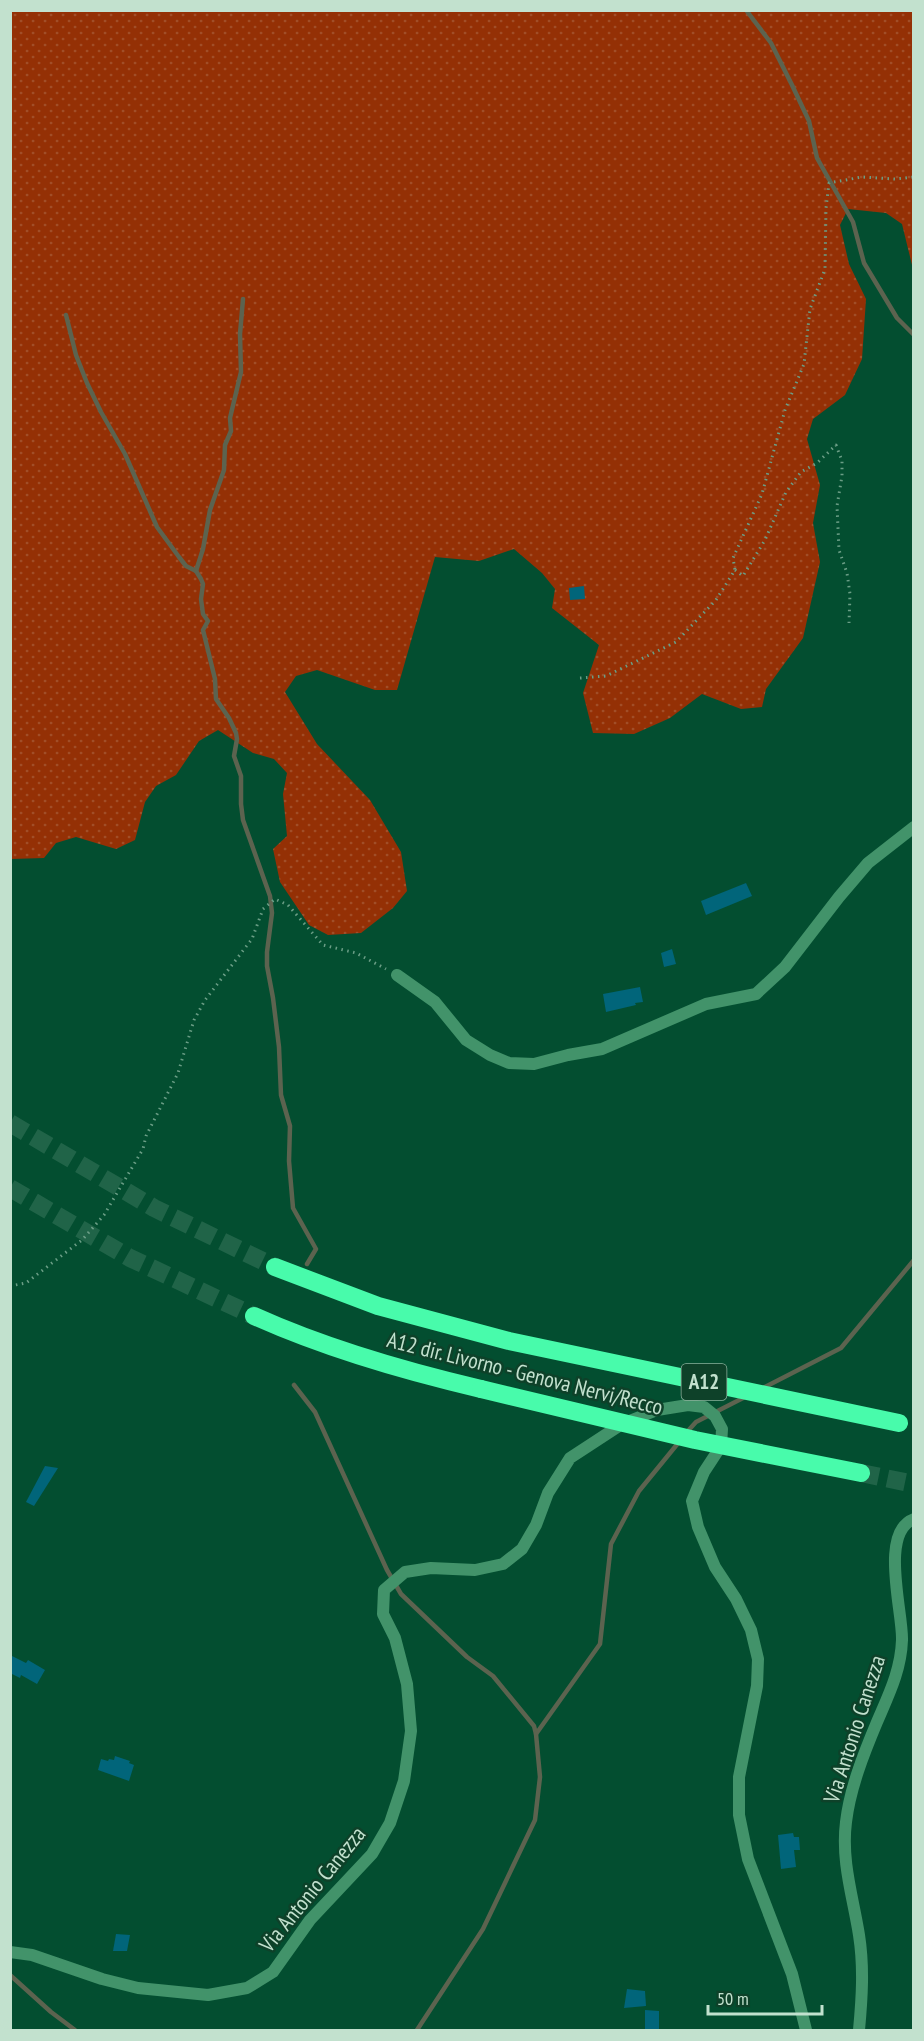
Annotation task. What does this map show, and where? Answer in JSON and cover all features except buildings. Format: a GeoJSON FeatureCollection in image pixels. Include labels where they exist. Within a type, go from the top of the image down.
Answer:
{"type":"FeatureCollection","features":[{"type":"Feature","properties":{"kind":"highway","name":"A12"},"geometry":{"type":"LineString","coordinates":[[275,1267],[378,1306],[508,1341],[899,1423]]}},
{"type":"Feature","properties":{"kind":"highway","name":"A12 dir. Livorno - Genova Nervi/Recco"},"geometry":{"type":"LineString","coordinates":[[254,1316],[310,1340],[393,1367],[695,1440],[861,1473]]}},
{"type":"Feature","properties":{"kind":"street"},"geometry":{"type":"LineString","coordinates":[[397,975],[435,1002],[466,1040],[489,1055],[509,1063],[534,1064],[602,1049],[706,1004],[756,994],[785,968],[868,863],[914,827]]}},
{"type":"Feature","properties":{"kind":"street","name":"Via Antonio Canezza"},"geometry":{"type":"LineString","coordinates":[[10,1952],[32,1955],[102,1979],[138,1988],[208,1995],[247,1988],[273,1972],[310,1920],[372,1854],[390,1823],[404,1781],[411,1731],[407,1684],[395,1638],[383,1614],[384,1590],[405,1572],[431,1568],[475,1570],[503,1564],[522,1549],[536,1525],[548,1493],[570,1458],[622,1424],[657,1410],[688,1405],[704,1407],[715,1416],[722,1428],[721,1446],[704,1472],[692,1501],[698,1527],[715,1567],[736,1599],[751,1630],[758,1659],[758,1686],[738,1777],[739,1815],[748,1859],[792,1974],[806,2031]]}},
{"type":"Feature","properties":{"kind":"street","name":"Via Antonio Canezza"},"geometry":{"type":"LineString","coordinates":[[859,2031],[863,1979],[859,1934],[845,1869],[846,1822],[865,1751],[892,1690],[899,1666],[902,1638],[895,1567],[896,1541],[907,1522],[914,1519]]}},
{"type":"Feature","properties":{"kind":"path"},"geometry":{"type":"LineString","coordinates":[[849,623],[850,594],[847,573],[838,550],[837,506],[842,461],[836,445],[817,463],[801,472],[786,492],[765,540],[742,576],[735,570],[733,558],[762,494],[785,410],[804,364],[810,309],[825,269],[826,208],[829,183],[862,177],[895,179],[914,177]]}},
{"type":"Feature","properties":{"kind":"path"},"geometry":{"type":"LineString","coordinates":[[580,678],[606,676],[676,642],[716,600],[735,570]]}},
{"type":"Feature","properties":{"kind":"path"},"geometry":{"type":"LineString","coordinates":[[10,1286],[26,1283],[82,1240],[104,1215],[143,1149],[147,1136],[178,1073],[194,1020],[205,1000],[252,939],[262,909],[275,899],[288,905],[322,945],[356,953],[397,975]]}},
{"type":"Feature","properties":{"kind":"shaded area"},"geometry":{"type":"Polygon","coordinates":[[[10,11],[913,11],[913,269],[902,224],[886,213],[848,209],[840,225],[849,264],[866,299],[862,359],[845,395],[813,419],[807,439],[820,485],[813,523],[820,562],[803,638],[766,689],[762,707],[741,709],[702,694],[670,718],[634,734],[593,733],[583,693],[599,645],[552,608],[555,589],[542,573],[514,549],[479,561],[435,557],[397,690],[375,690],[317,670],[296,676],[285,692],[317,744],[370,800],[401,852],[407,891],[393,908],[361,933],[328,935],[309,925],[280,882],[273,849],[287,836],[283,794],[287,773],[274,759],[253,753],[218,730],[199,741],[176,775],[156,786],[145,802],[135,840],[116,849],[76,837],[56,843],[44,858],[11,859],[10,11]]]}},
{"type":"Feature","properties":{"kind":"waterway"},"geometry":{"type":"LineString","coordinates":[[746,10],[771,43],[809,121],[817,158],[853,222],[864,263],[897,318],[914,335]]}},
{"type":"Feature","properties":{"kind":"waterway"},"geometry":{"type":"LineString","coordinates":[[196,571],[203,549],[210,510],[224,470],[225,445],[231,431],[230,418],[241,372],[240,334],[243,299]]}},
{"type":"Feature","properties":{"kind":"waterway"},"geometry":{"type":"LineString","coordinates":[[66,315],[76,355],[87,383],[125,454],[157,527],[186,566],[196,571],[203,584],[201,599],[203,614],[208,621],[203,630],[215,679],[216,699],[236,733],[234,756],[241,776],[243,820],[270,896],[272,913],[267,966],[279,1047],[281,1095],[290,1126],[289,1161],[293,1208],[316,1249],[307,1264]]}},
{"type":"Feature","properties":{"kind":"waterway"},"geometry":{"type":"LineString","coordinates":[[763,1388],[841,1348],[914,1260]]}},
{"type":"Feature","properties":{"kind":"waterway"},"geometry":{"type":"LineString","coordinates":[[294,1385],[315,1412],[387,1570],[401,1594],[467,1657],[493,1676],[534,1726],[536,1734]]}},
{"type":"Feature","properties":{"kind":"waterway"},"geometry":{"type":"LineString","coordinates":[[686,1433],[696,1422],[745,1397]]}},
{"type":"Feature","properties":{"kind":"waterway"},"geometry":{"type":"LineString","coordinates":[[417,2030],[483,1929],[535,1820],[540,1777],[536,1734],[600,1644],[611,1544],[639,1491],[679,1442]]}},
{"type":"Feature","properties":{"kind":"waterway"},"geometry":{"type":"LineString","coordinates":[[10,1975],[75,2030]]}},
{"type":"Feature","properties":{"kind":"tunnel"},"geometry":{"type":"LineString","coordinates":[[10,1123],[154,1208],[275,1267]]}},
{"type":"Feature","properties":{"kind":"tunnel"},"geometry":{"type":"LineString","coordinates":[[10,1188],[130,1258],[254,1316]]}},
{"type":"Feature","properties":{"kind":"tunnel"},"geometry":{"type":"LineString","coordinates":[[861,1473],[914,1484]]}}]}
